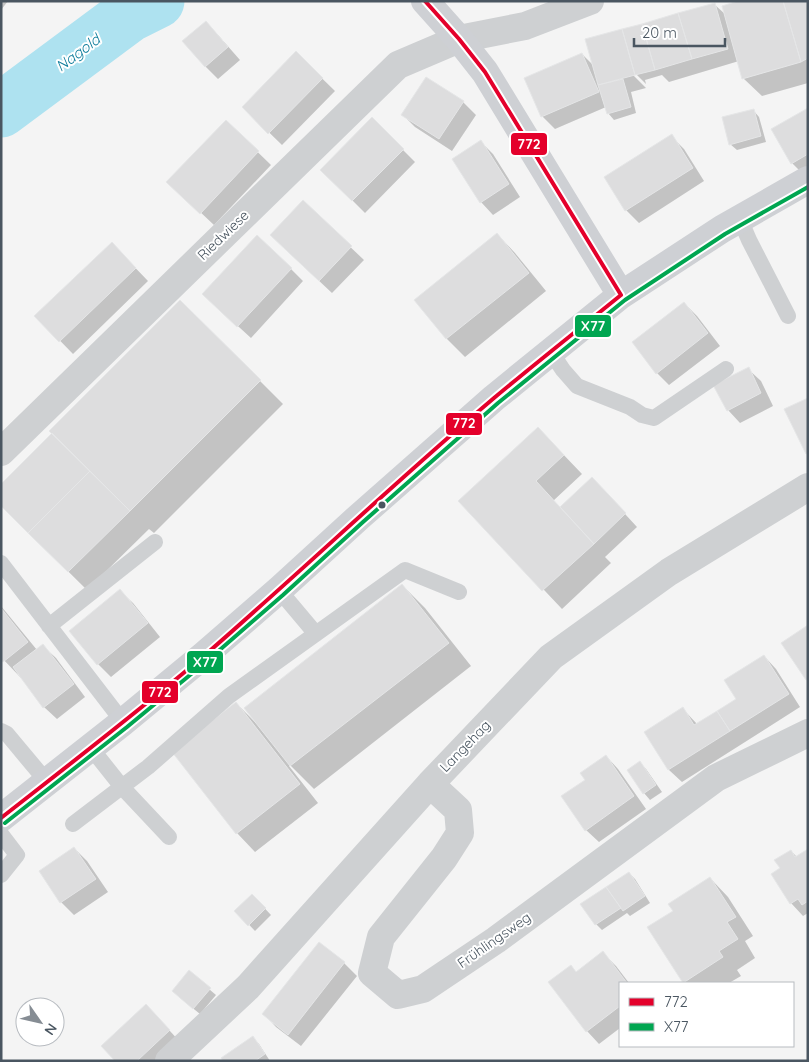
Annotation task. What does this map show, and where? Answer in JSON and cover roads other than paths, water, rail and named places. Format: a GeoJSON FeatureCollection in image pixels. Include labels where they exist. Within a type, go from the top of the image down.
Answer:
{"type":"FeatureCollection","features":[{"type":"Feature","properties":{"kind":"main road"},"geometry":{"type":"LineString","coordinates":[[424,1],[459,39],[485,72],[621,295]]}},
{"type":"Feature","properties":{"kind":"main road"},"geometry":{"type":"LineString","coordinates":[[1,818],[123,722],[279,590],[494,398],[621,295],[722,229],[808,180]]}},
{"type":"Feature","properties":{"kind":"street","name":"Riedwiese"},"geometry":{"type":"LineString","coordinates":[[1,452],[398,65],[459,39],[525,26],[590,1]]}},
{"type":"Feature","properties":{"kind":"street","name":"Langehag"},"geometry":{"type":"LineString","coordinates":[[169,1061],[248,987],[430,784],[551,657],[669,572],[808,487]]}},
{"type":"Feature","properties":{"kind":"street","name":"Frühlingsweg"},"geometry":{"type":"LineString","coordinates":[[430,784],[458,810],[460,833],[444,858],[381,937],[372,973],[398,996],[423,989],[496,940],[716,778],[808,733]]}},
{"type":"Feature","properties":{"kind":"lane"},"geometry":{"type":"LineString","coordinates":[[740,219],[788,316]]}},
{"type":"Feature","properties":{"kind":"lane"},"geometry":{"type":"LineString","coordinates":[[551,352],[577,386],[630,407],[642,415],[654,418],[726,369]]}},
{"type":"Feature","properties":{"kind":"lane"},"geometry":{"type":"LineString","coordinates":[[49,626],[155,542]]}},
{"type":"Feature","properties":{"kind":"lane"},"geometry":{"type":"LineString","coordinates":[[1,564],[123,722]]}},
{"type":"Feature","properties":{"kind":"lane"},"geometry":{"type":"LineString","coordinates":[[73,824],[148,767],[229,696],[405,570],[459,592]]}},
{"type":"Feature","properties":{"kind":"lane"},"geometry":{"type":"LineString","coordinates":[[279,590],[316,634]]}},
{"type":"Feature","properties":{"kind":"lane"},"geometry":{"type":"LineString","coordinates":[[1,732],[7,734],[47,782]]}},
{"type":"Feature","properties":{"kind":"lane"},"geometry":{"type":"LineString","coordinates":[[91,748],[122,787],[169,837]]}},
{"type":"Feature","properties":{"kind":"lane"},"geometry":{"type":"LineString","coordinates":[[1,834],[17,855],[1,874]]}},
{"type":"Feature","properties":{"kind":"waterway","name":"Nagold"},"geometry":{"type":"LineString","coordinates":[[1,110],[129,15],[157,1]]}}]}
